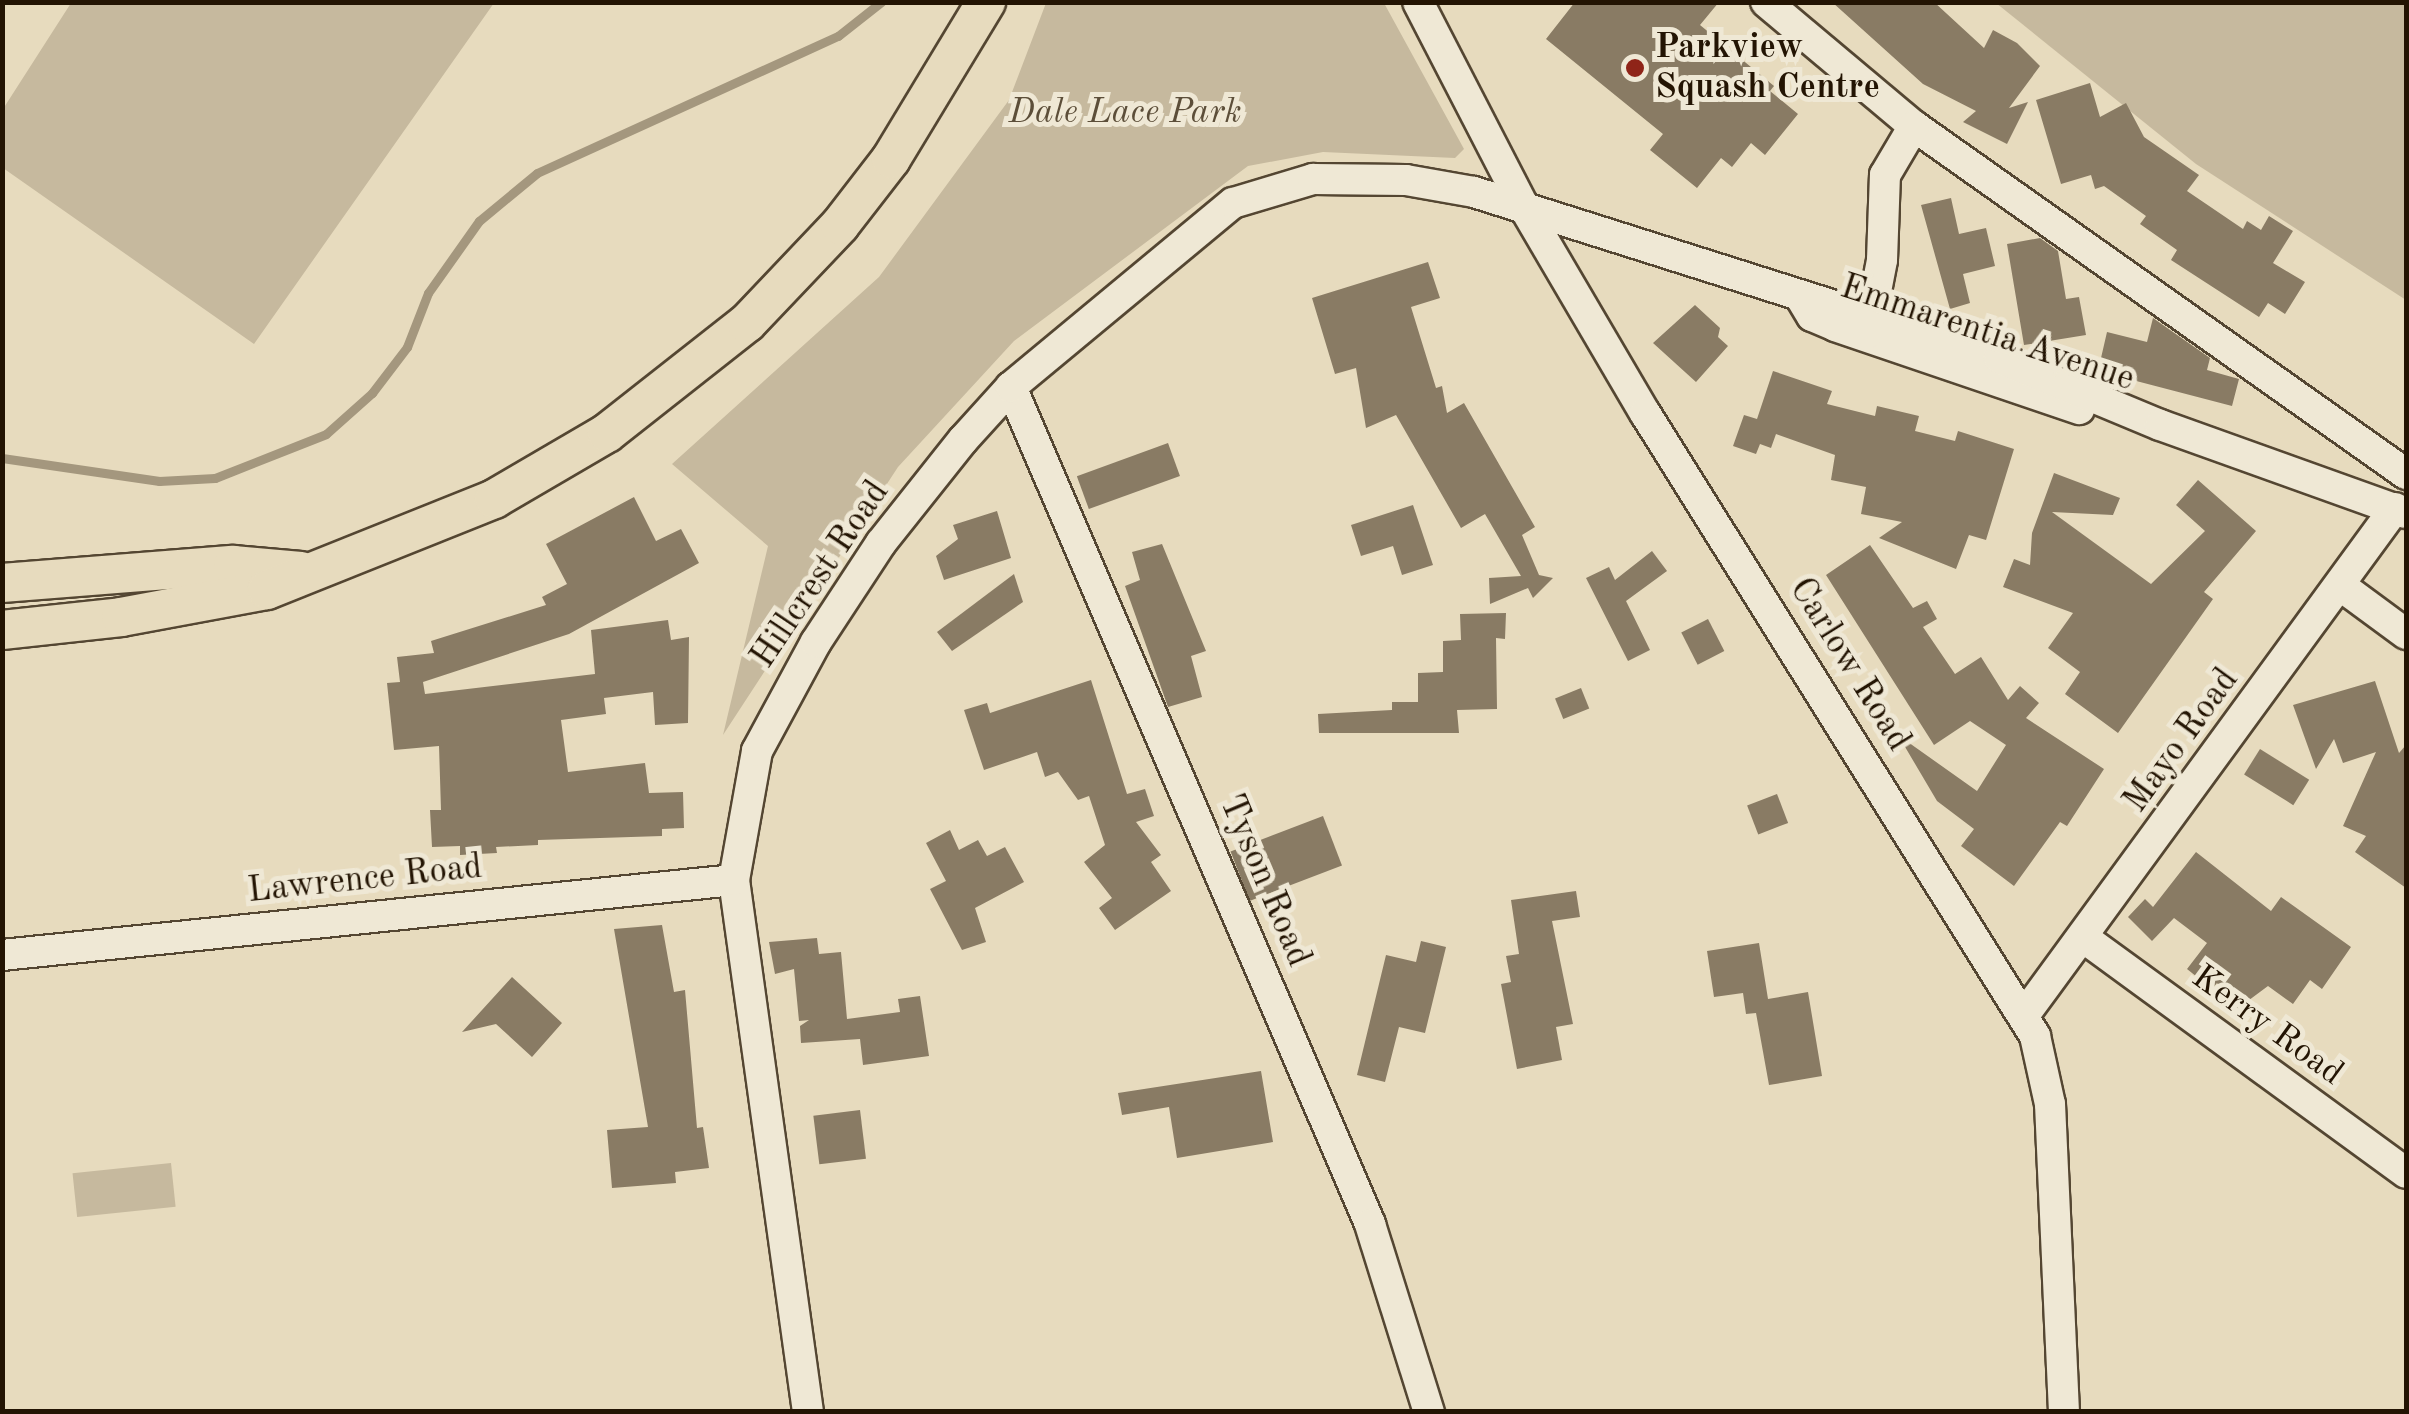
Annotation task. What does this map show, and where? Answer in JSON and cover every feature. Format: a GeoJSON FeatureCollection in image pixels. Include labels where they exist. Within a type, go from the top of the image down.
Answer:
{"type":"FeatureCollection","features":[{"type":"Feature","properties":{"kind":"main road"},"geometry":{"type":"LineString","coordinates":[[2,630],[237,598],[494,499],[622,424],[696,368],[840,224],[900,145],[986,2]]}},
{"type":"Feature","properties":{"kind":"main road"},"geometry":{"type":"LineString","coordinates":[[2,583],[233,566],[309,572]]}},
{"type":"Feature","properties":{"kind":"street","name":"Carlow Road"},"geometry":{"type":"LineString","coordinates":[[1418,2],[1524,207],[1645,413],[2025,1014],[2041,1051],[2050,1104],[2064,1412]]}},
{"type":"Feature","properties":{"kind":"street"},"geometry":{"type":"LineString","coordinates":[[1766,2],[1914,126],[2406,474]]}},
{"type":"Feature","properties":{"kind":"street"},"geometry":{"type":"LineString","coordinates":[[1870,326],[1885,174],[1914,126]]}},
{"type":"Feature","properties":{"kind":"street","name":"Hillcrest Road"},"geometry":{"type":"LineString","coordinates":[[808,1412],[734,880],[749,776],[777,710],[881,542],[1011,387],[1212,216],[1264,190],[1313,179],[1406,180],[1524,207]]}},
{"type":"Feature","properties":{"kind":"street","name":"Emmarentia Avenue"},"geometry":{"type":"LineString","coordinates":[[1524,207],[1801,298],[1870,326],[2103,397],[2160,425],[2401,510]]}},
{"type":"Feature","properties":{"kind":"street","name":"Tyson Road"},"geometry":{"type":"LineString","coordinates":[[1011,387],[1370,1224],[1428,1412]]}},
{"type":"Feature","properties":{"kind":"street","name":"Mayo Road"},"geometry":{"type":"LineString","coordinates":[[2025,1014],[2401,510]]}},
{"type":"Feature","properties":{"kind":"street"},"geometry":{"type":"LineString","coordinates":[[2341,586],[2406,634]]}},
{"type":"Feature","properties":{"kind":"street","name":"Lawrence Road"},"geometry":{"type":"LineString","coordinates":[[2,955],[734,880]]}},
{"type":"Feature","properties":{"kind":"street","name":"Kerry Road"},"geometry":{"type":"LineString","coordinates":[[2084,938],[2406,1174]]}},
{"type":"Feature","properties":{"kind":"green space"},"geometry":{"type":"Polygon","coordinates":[[[71,2],[494,3],[254,344],[3,168],[3,109],[71,2]]]}},
{"type":"Feature","properties":{"kind":"green space","name":"Dale Lace Park"},"geometry":{"type":"Polygon","coordinates":[[[1046,3],[1384,3],[1464,149],[1455,158],[1323,152],[1248,166],[1014,341],[898,467],[723,735],[768,546],[672,464],[879,277],[1009,100],[1046,3]]]}},
{"type":"Feature","properties":{"kind":"green space"},"geometry":{"type":"Polygon","coordinates":[[[1996,3],[2406,3],[2406,300],[2196,164],[1996,3]]]}},
{"type":"Feature","properties":{"kind":"green space"},"geometry":{"type":"Polygon","coordinates":[[[171,1163],[176,1207],[77,1217],[73,1173],[171,1163]]]}},
{"type":"Feature","properties":{"kind":"building"},"geometry":{"type":"Polygon","coordinates":[[[1575,2],[1719,2],[1700,25],[1774,86],[1770,91],[1798,114],[1765,155],[1751,143],[1732,167],[1721,158],[1697,188],[1650,150],[1663,134],[1546,39],[1575,2]]]}},
{"type":"Feature","properties":{"kind":"building"},"geometry":{"type":"Polygon","coordinates":[[[1832,2],[1934,2],[1984,48],[1993,30],[2017,43],[2040,66],[2009,108],[2028,102],[2007,144],[1963,122],[1976,111],[1923,84],[1832,2]]]}},
{"type":"Feature","properties":{"kind":"building"},"geometry":{"type":"Polygon","coordinates":[[[2090,83],[2100,117],[2126,103],[2144,137],[2199,175],[2187,191],[2243,229],[2247,221],[2261,230],[2269,216],[2293,231],[2273,263],[2305,282],[2285,314],[2268,303],[2259,317],[2171,260],[2177,250],[2140,224],[2146,216],[2104,186],[2095,189],[2091,175],[2061,184],[2036,100],[2090,83]]]}},
{"type":"Feature","properties":{"kind":"building"},"geometry":{"type":"Polygon","coordinates":[[[1951,198],[1959,234],[1986,228],[1995,266],[1963,274],[1970,303],[1950,309],[1921,205],[1951,198]]]}},
{"type":"Feature","properties":{"kind":"building"},"geometry":{"type":"Polygon","coordinates":[[[2040,238],[2058,251],[2066,299],[2079,297],[2086,335],[2024,345],[2007,244],[2040,238]]]}},
{"type":"Feature","properties":{"kind":"building"},"geometry":{"type":"Polygon","coordinates":[[[1428,262],[1440,298],[1411,307],[1436,388],[1442,386],[1447,413],[1464,403],[1535,527],[1522,535],[1539,575],[1553,578],[1533,598],[1528,588],[1490,604],[1489,578],[1521,576],[1485,514],[1461,528],[1396,415],[1366,428],[1356,368],[1335,374],[1312,298],[1428,262]]]}},
{"type":"Feature","properties":{"kind":"building"},"geometry":{"type":"Polygon","coordinates":[[[1695,305],[1720,328],[1718,337],[1728,346],[1696,382],[1653,343],[1695,305]]]}},
{"type":"Feature","properties":{"kind":"building"},"geometry":{"type":"Polygon","coordinates":[[[2153,318],[2210,358],[2207,370],[2239,379],[2232,406],[2098,371],[2107,332],[2147,342],[2153,318]]]}},
{"type":"Feature","properties":{"kind":"building"},"geometry":{"type":"Polygon","coordinates":[[[1773,371],[1832,391],[1827,404],[1875,416],[1877,406],[1919,416],[1915,431],[1955,441],[1958,431],[2014,449],[1986,540],[1969,535],[1956,569],[1879,538],[1902,522],[1861,514],[1866,487],[1831,480],[1835,455],[1776,434],[1771,448],[1760,444],[1756,454],[1733,446],[1744,415],[1757,419],[1773,371]]]}},
{"type":"Feature","properties":{"kind":"building"},"geometry":{"type":"Polygon","coordinates":[[[1168,443],[1180,476],[1089,509],[1077,476],[1168,443]]]}},
{"type":"Feature","properties":{"kind":"building"},"geometry":{"type":"Polygon","coordinates":[[[2054,473],[2120,498],[2113,515],[2052,512],[2151,584],[2205,531],[2176,505],[2198,480],[2256,531],[2204,592],[2213,599],[2118,733],[2065,694],[2080,672],[2048,648],[2073,613],[2003,587],[2014,559],[2030,565],[2032,533],[2054,473]]]}},
{"type":"Feature","properties":{"kind":"building"},"geometry":{"type":"Polygon","coordinates":[[[634,497],[656,541],[681,529],[699,563],[569,634],[423,682],[425,694],[595,674],[591,630],[668,620],[671,640],[689,637],[688,723],[655,725],[653,692],[604,698],[606,714],[561,720],[568,772],[645,763],[649,793],[683,792],[684,828],[662,829],[662,836],[538,840],[538,845],[496,847],[497,853],[460,855],[460,846],[432,847],[430,810],[441,810],[439,746],[394,750],[387,683],[400,682],[397,657],[434,653],[431,641],[546,605],[542,597],[567,584],[546,544],[634,497]]]}},
{"type":"Feature","properties":{"kind":"building"},"geometry":{"type":"Polygon","coordinates":[[[1413,505],[1433,565],[1402,575],[1393,546],[1361,556],[1351,525],[1413,505]]]}},
{"type":"Feature","properties":{"kind":"building"},"geometry":{"type":"Polygon","coordinates":[[[997,511],[1011,558],[944,580],[936,556],[958,539],[953,525],[997,511]]]}},
{"type":"Feature","properties":{"kind":"building"},"geometry":{"type":"Polygon","coordinates":[[[1162,544],[1206,651],[1191,656],[1202,697],[1168,707],[1125,586],[1140,580],[1132,552],[1162,544]]]}},
{"type":"Feature","properties":{"kind":"building"},"geometry":{"type":"Polygon","coordinates":[[[1870,545],[1913,608],[1927,601],[1937,619],[1923,627],[1955,674],[1981,657],[2008,700],[2020,686],[2039,703],[2026,718],[2104,769],[2067,826],[2060,822],[2014,886],[1961,846],[1974,829],[1937,801],[1898,735],[1977,791],[2006,745],[1970,721],[1934,745],[1826,575],[1870,545]]]}},
{"type":"Feature","properties":{"kind":"building"},"geometry":{"type":"Polygon","coordinates":[[[1652,551],[1667,571],[1626,601],[1650,650],[1628,661],[1586,578],[1609,567],[1615,580],[1652,551]]]}},
{"type":"Feature","properties":{"kind":"building"},"geometry":{"type":"Polygon","coordinates":[[[1014,574],[1023,602],[952,651],[937,632],[1014,574]]]}},
{"type":"Feature","properties":{"kind":"building"},"geometry":{"type":"Polygon","coordinates":[[[1506,613],[1505,639],[1496,638],[1497,709],[1457,710],[1459,733],[1319,733],[1318,714],[1392,710],[1392,702],[1418,702],[1418,673],[1443,672],[1443,641],[1461,640],[1460,614],[1506,613]]]}},
{"type":"Feature","properties":{"kind":"building"},"geometry":{"type":"Polygon","coordinates":[[[1708,619],[1724,651],[1698,665],[1681,633],[1708,619]]]}},
{"type":"Feature","properties":{"kind":"building"},"geometry":{"type":"Polygon","coordinates":[[[1091,680],[1127,794],[1145,789],[1154,816],[1136,822],[1161,855],[1151,862],[1171,891],[1115,930],[1099,908],[1112,898],[1084,862],[1105,845],[1089,796],[1078,800],[1058,772],[1045,777],[1037,752],[984,770],[964,710],[987,703],[990,713],[1091,680]]]}},
{"type":"Feature","properties":{"kind":"building"},"geometry":{"type":"Polygon","coordinates":[[[2375,681],[2399,753],[2406,745],[2406,888],[2355,852],[2366,836],[2343,826],[2376,752],[2343,763],[2334,739],[2316,769],[2293,705],[2375,681]]]}},
{"type":"Feature","properties":{"kind":"building"},"geometry":{"type":"Polygon","coordinates":[[[1581,688],[1589,708],[1563,719],[1555,698],[1581,688]]]}},
{"type":"Feature","properties":{"kind":"building"},"geometry":{"type":"Polygon","coordinates":[[[2260,749],[2309,780],[2293,805],[2244,774],[2260,749]]]}},
{"type":"Feature","properties":{"kind":"building"},"geometry":{"type":"Polygon","coordinates":[[[1777,794],[1788,823],[1758,834],[1747,805],[1777,794]]]}},
{"type":"Feature","properties":{"kind":"building"},"geometry":{"type":"Polygon","coordinates":[[[1323,816],[1342,865],[1250,901],[1231,851],[1323,816]]]}},
{"type":"Feature","properties":{"kind":"building"},"geometry":{"type":"Polygon","coordinates":[[[950,830],[959,850],[978,840],[987,856],[1005,847],[1024,882],[975,908],[986,942],[962,950],[930,889],[946,881],[926,843],[950,830]]]}},
{"type":"Feature","properties":{"kind":"building"},"geometry":{"type":"Polygon","coordinates":[[[2196,852],[2271,911],[2281,897],[2351,947],[2322,989],[2310,980],[2293,1004],[2268,986],[2237,1009],[2217,983],[2212,989],[2187,969],[2207,943],[2174,918],[2152,941],[2128,917],[2145,899],[2153,907],[2196,852]]]}},
{"type":"Feature","properties":{"kind":"building"},"geometry":{"type":"Polygon","coordinates":[[[1576,891],[1580,917],[1552,921],[1573,1024],[1556,1027],[1562,1060],[1517,1069],[1501,984],[1511,982],[1506,956],[1519,954],[1511,900],[1576,891]]]}},
{"type":"Feature","properties":{"kind":"building"},"geometry":{"type":"Polygon","coordinates":[[[662,925],[674,992],[685,990],[697,1128],[703,1127],[709,1168],[675,1172],[676,1183],[612,1188],[607,1130],[648,1127],[614,929],[662,925]]]}},
{"type":"Feature","properties":{"kind":"building"},"geometry":{"type":"Polygon","coordinates":[[[817,938],[819,954],[841,952],[847,1019],[900,1012],[898,999],[920,996],[929,1056],[863,1065],[860,1039],[801,1043],[800,1026],[809,1020],[799,1021],[794,969],[775,974],[769,942],[817,938]]]}},
{"type":"Feature","properties":{"kind":"building"},"geometry":{"type":"Polygon","coordinates":[[[1421,941],[1446,947],[1425,1033],[1399,1027],[1385,1082],[1357,1075],[1386,955],[1416,962],[1421,941]]]}},
{"type":"Feature","properties":{"kind":"building"},"geometry":{"type":"Polygon","coordinates":[[[1759,943],[1768,999],[1808,992],[1822,1076],[1769,1085],[1756,1013],[1746,1014],[1743,993],[1714,997],[1707,951],[1759,943]]]}},
{"type":"Feature","properties":{"kind":"building"},"geometry":{"type":"Polygon","coordinates":[[[512,977],[562,1023],[532,1057],[496,1024],[462,1032],[512,977]]]}},
{"type":"Feature","properties":{"kind":"building"},"geometry":{"type":"Polygon","coordinates":[[[1261,1071],[1273,1142],[1177,1158],[1169,1107],[1122,1115],[1118,1093],[1261,1071]]]}},
{"type":"Feature","properties":{"kind":"building"},"geometry":{"type":"Polygon","coordinates":[[[860,1110],[866,1159],[819,1164],[813,1116],[860,1110]]]}},
{"type":"Feature","properties":{"kind":"waterway"},"geometry":{"type":"LineString","coordinates":[[2,458],[159,481],[215,478],[326,434],[372,393],[407,347],[428,293],[479,221],[537,173],[838,36],[881,2]]}},
{"type":"Feature","properties":{"kind":"place","name":"Parkview Squash Centre"},"geometry":{"type":"Point","coordinates":[1635,68]}}]}
